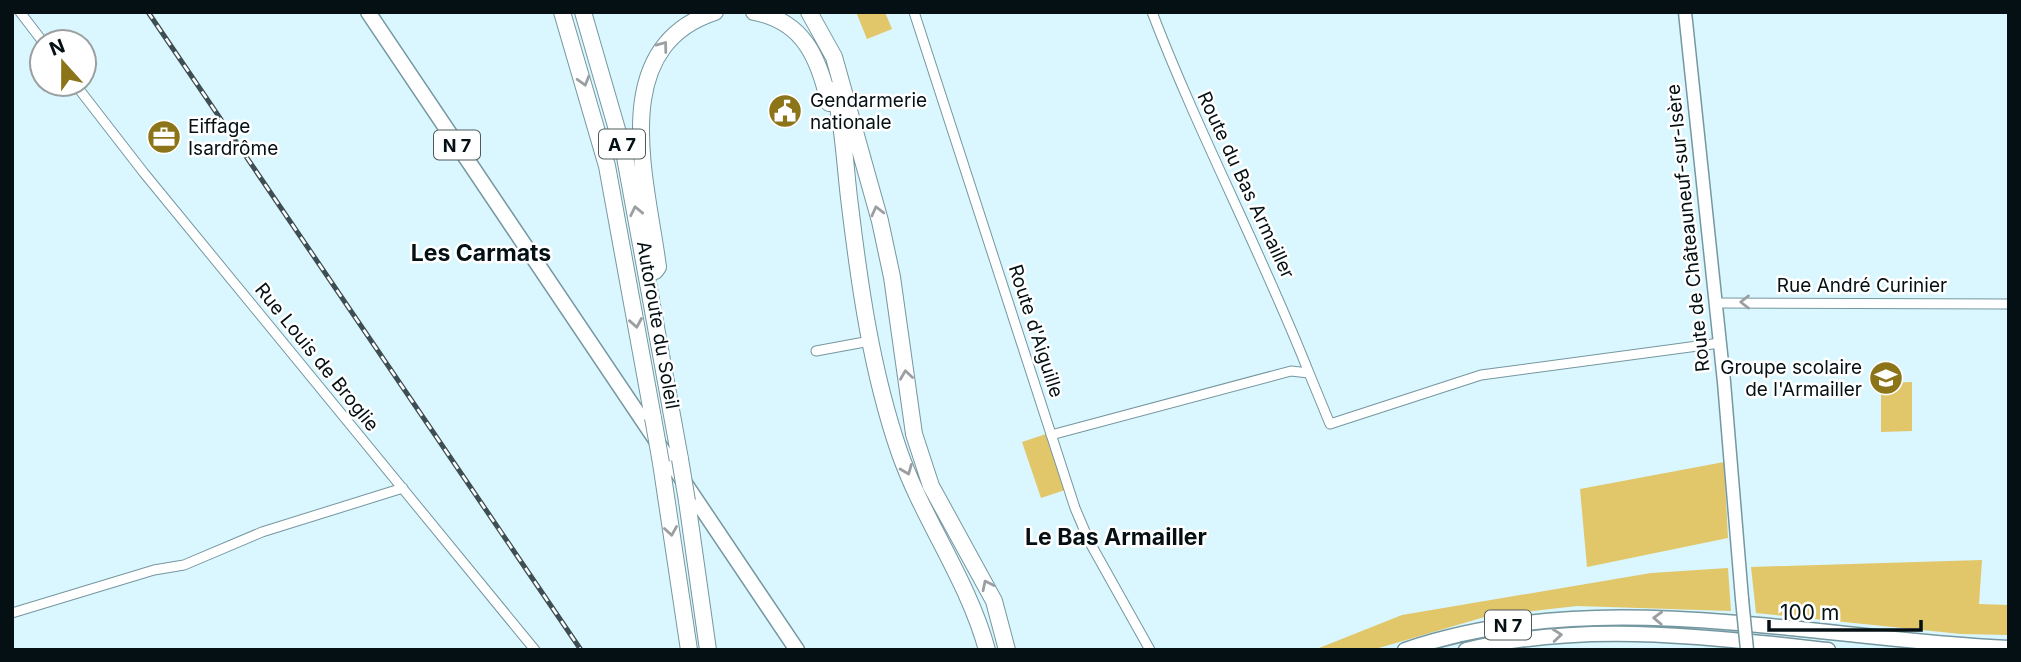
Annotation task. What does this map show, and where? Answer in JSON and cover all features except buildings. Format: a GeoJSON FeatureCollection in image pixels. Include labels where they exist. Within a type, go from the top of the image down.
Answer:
{"type":"FeatureCollection","features":[{"type":"Feature","properties":{"kind":"highway","name":"Autoroute du Soleil"},"geometry":{"type":"LineString","coordinates":[[583,12],[620,135],[649,278],[687,502],[708,650]]}},
{"type":"Feature","properties":{"kind":"highway"},"geometry":{"type":"LineString","coordinates":[[649,278],[658,267],[640,120],[646,82],[660,48],[671,36],[685,24],[715,12]]}},
{"type":"Feature","properties":{"kind":"highway"},"geometry":{"type":"LineString","coordinates":[[754,12],[781,22],[811,49],[820,64],[841,139]]}},
{"type":"Feature","properties":{"kind":"highway"},"geometry":{"type":"LineString","coordinates":[[797,12],[816,37],[824,55],[838,105],[870,341],[899,451],[928,523],[971,602],[987,650]]}},
{"type":"Feature","properties":{"kind":"highway"},"geometry":{"type":"LineString","coordinates":[[809,12],[834,57],[880,221],[915,435],[931,486],[994,601],[1007,650]]}},
{"type":"Feature","properties":{"kind":"highway","name":"Autoroute du Soleil"},"geometry":{"type":"LineString","coordinates":[[563,14],[607,166],[661,463],[689,650]]}},
{"type":"Feature","properties":{"kind":"main road","name":"N 7"},"geometry":{"type":"LineString","coordinates":[[368,12],[797,650]]}},
{"type":"Feature","properties":{"kind":"main road","name":"Route de Châteauneuf-sur-Isère"},"geometry":{"type":"LineString","coordinates":[[1685,12],[1720,343],[1747,650]]}},
{"type":"Feature","properties":{"kind":"main road","name":"N 7"},"geometry":{"type":"LineString","coordinates":[[1405,650],[1505,625],[1615,617],[1700,619],[1926,645],[2009,649]]}},
{"type":"Feature","properties":{"kind":"main road","name":"N 7"},"geometry":{"type":"LineString","coordinates":[[1466,650],[1532,637],[1583,632],[1709,638],[1828,650]]}},
{"type":"Feature","properties":{"kind":"street"},"geometry":{"type":"LineString","coordinates":[[20,12],[32,28]]}},
{"type":"Feature","properties":{"kind":"street","name":"Route d'Aiguille"},"geometry":{"type":"LineString","coordinates":[[914,12],[1051,435],[1089,541],[1150,650]]}},
{"type":"Feature","properties":{"kind":"street","name":"Route du Bas Armailler"},"geometry":{"type":"LineString","coordinates":[[1153,12],[1178,78],[1283,306],[1330,424],[1481,375],[1720,343]]}},
{"type":"Feature","properties":{"kind":"street","name":"Rue Louis de Broglie"},"geometry":{"type":"LineString","coordinates":[[86,98],[144,173],[535,650]]}},
{"type":"Feature","properties":{"kind":"street","name":"Rue André Curinier"},"geometry":{"type":"LineString","coordinates":[[1716,303],[2009,304]]}},
{"type":"Feature","properties":{"kind":"street"},"geometry":{"type":"LineString","coordinates":[[816,351],[870,341]]}},
{"type":"Feature","properties":{"kind":"street"},"geometry":{"type":"LineString","coordinates":[[1051,435],[1291,371],[1309,373]]}},
{"type":"Feature","properties":{"kind":"street"},"geometry":{"type":"LineString","coordinates":[[12,613],[154,570],[184,565],[224,551],[262,532],[403,488]]}},
{"type":"Feature","properties":{"kind":"shaded area"},"geometry":{"type":"Polygon","coordinates":[[[856,12],[885,12],[892,29],[867,39],[856,12]]]}},
{"type":"Feature","properties":{"kind":"shaded area"},"geometry":{"type":"Polygon","coordinates":[[[1912,382],[1912,431],[1881,432],[1881,383],[1912,382]]]}},
{"type":"Feature","properties":{"kind":"shaded area"},"geometry":{"type":"Polygon","coordinates":[[[1046,434],[1065,490],[1041,498],[1022,442],[1046,434]]]}},
{"type":"Feature","properties":{"kind":"shaded area"},"geometry":{"type":"Polygon","coordinates":[[[1724,462],[1728,538],[1587,567],[1580,489],[1724,462]]]}},
{"type":"Feature","properties":{"kind":"shaded area"},"geometry":{"type":"Polygon","coordinates":[[[1982,560],[1979,604],[2009,605],[2009,635],[1961,634],[1756,613],[1751,567],[1982,560]]]}},
{"type":"Feature","properties":{"kind":"shaded area"},"geometry":{"type":"Polygon","coordinates":[[[1728,568],[1731,611],[1577,606],[1488,616],[1372,650],[1314,650],[1402,615],[1651,573],[1728,568]]]}},
{"type":"Feature","properties":{"kind":"railway"},"geometry":{"type":"LineString","coordinates":[[148,12],[581,650]]}},
{"type":"Feature","properties":{"kind":"place","name":"Gendarmerie nationale"},"geometry":{"type":"Point","coordinates":[785,111]}},
{"type":"Feature","properties":{"kind":"place","name":"Eiffage Isardrôme"},"geometry":{"type":"Point","coordinates":[164,137]}},
{"type":"Feature","properties":{"kind":"place","name":"Groupe scolaire de l'Armailler"},"geometry":{"type":"Point","coordinates":[1886,378]}},
{"type":"Feature","properties":{"kind":"district","name":"Les Carmats"},"geometry":{"type":"Point","coordinates":[481,253]}},
{"type":"Feature","properties":{"kind":"district","name":"Le Bas Armailler"},"geometry":{"type":"Point","coordinates":[1116,537]}}]}
